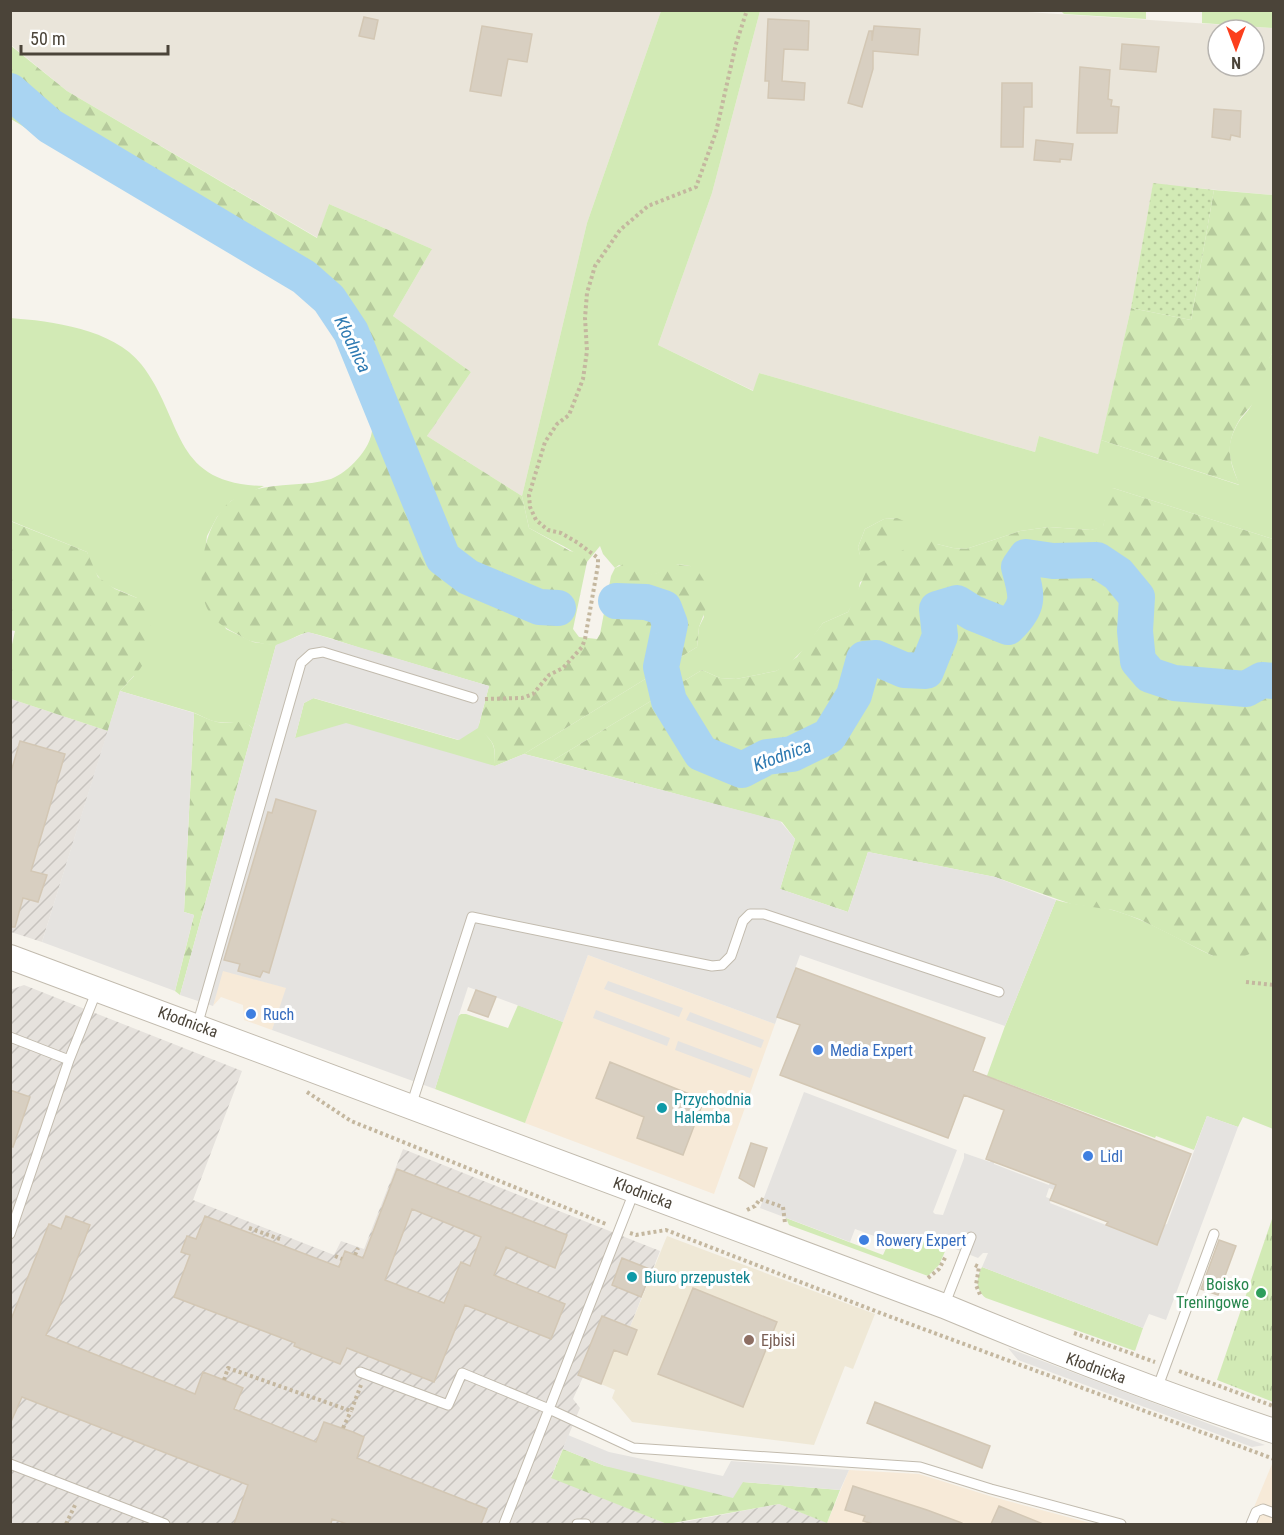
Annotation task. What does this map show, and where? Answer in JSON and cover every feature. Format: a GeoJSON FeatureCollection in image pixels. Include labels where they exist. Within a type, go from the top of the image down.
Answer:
{"type":"FeatureCollection","features":[{"type":"Feature","properties":{"kind":"street","name":"Kłodnicka"},"geometry":{"type":"LineString","coordinates":[[10,957],[944,1306],[1062,1355],[1274,1431]]}},
{"type":"Feature","properties":{"kind":"lane"},"geometry":{"type":"LineString","coordinates":[[197,1026],[301,663],[310,654],[323,652],[473,698]]}},
{"type":"Feature","properties":{"kind":"lane"},"geometry":{"type":"LineString","coordinates":[[411,1106],[472,917],[712,966],[722,965],[731,956],[742,921],[750,914],[764,914],[999,992]]}},
{"type":"Feature","properties":{"kind":"lane"},"geometry":{"type":"LineString","coordinates":[[10,1234],[69,1060],[98,989]]}},
{"type":"Feature","properties":{"kind":"lane"},"geometry":{"type":"LineString","coordinates":[[10,1037],[69,1060]]}},
{"type":"Feature","properties":{"kind":"lane"},"geometry":{"type":"LineString","coordinates":[[504,1524],[634,1190]]}},
{"type":"Feature","properties":{"kind":"lane"},"geometry":{"type":"LineString","coordinates":[[1156,1390],[1214,1234]]}},
{"type":"Feature","properties":{"kind":"lane"},"geometry":{"type":"LineString","coordinates":[[944,1306],[971,1238]]}},
{"type":"Feature","properties":{"kind":"lane"},"geometry":{"type":"LineString","coordinates":[[362,1373],[448,1405],[462,1373],[549,1409],[633,1448],[920,1467],[1120,1524]]}},
{"type":"Feature","properties":{"kind":"lane"},"geometry":{"type":"LineString","coordinates":[[10,1464],[165,1524]]}},
{"type":"Feature","properties":{"kind":"lane"},"geometry":{"type":"LineString","coordinates":[[1251,1524],[1256,1512],[1263,1509],[1274,1513]]}},
{"type":"Feature","properties":{"kind":"lane"},"geometry":{"type":"LineString","coordinates":[[577,1524],[586,1524]]}},
{"type":"Feature","properties":{"kind":"path"},"geometry":{"type":"LineString","coordinates":[[473,698],[515,698],[533,694],[549,675],[563,668],[582,647],[598,565],[597,558],[561,533],[548,531],[536,520],[530,507],[529,495],[545,442],[557,424],[569,415],[583,379],[587,351],[585,318],[587,293],[595,266],[620,230],[648,206],[696,187],[716,132],[736,44],[747,10]]}},
{"type":"Feature","properties":{"kind":"path"},"geometry":{"type":"LineString","coordinates":[[1246,982],[1274,985]]}},
{"type":"Feature","properties":{"kind":"path"},"geometry":{"type":"LineString","coordinates":[[303,1089],[351,1121],[636,1236],[666,1230],[894,1318],[1274,1459]]}},
{"type":"Feature","properties":{"kind":"path"},"geometry":{"type":"LineString","coordinates":[[249,1228],[263,1236],[280,1239]]}},
{"type":"Feature","properties":{"kind":"path"},"geometry":{"type":"LineString","coordinates":[[355,1255],[358,1248]]}},
{"type":"Feature","properties":{"kind":"path"},"geometry":{"type":"LineString","coordinates":[[335,1256],[342,1259]]}},
{"type":"Feature","properties":{"kind":"path"},"geometry":{"type":"LineString","coordinates":[[224,1380],[228,1368],[351,1411]]}},
{"type":"Feature","properties":{"kind":"path"},"geometry":{"type":"LineString","coordinates":[[344,1428],[362,1373]]}},
{"type":"Feature","properties":{"kind":"path"},"geometry":{"type":"LineString","coordinates":[[66,1524],[73,1510]]}},
{"type":"Feature","properties":{"kind":"shaded area"},"geometry":{"type":"Polygon","coordinates":[[[10,11],[661,11],[587,223],[522,496],[427,436],[471,372],[393,316],[432,249],[329,204],[318,238],[67,91],[11,45],[10,11]]]}},
{"type":"Feature","properties":{"kind":"shaded area"},"geometry":{"type":"Polygon","coordinates":[[[760,11],[1011,11],[1206,24],[1206,78],[1266,78],[1266,28],[1273,28],[1273,195],[1153,184],[1131,308],[1098,454],[1039,436],[1035,452],[759,373],[754,391],[658,345],[712,193],[760,11]]]}},
{"type":"Feature","properties":{"kind":"shaded area"},"geometry":{"type":"Polygon","coordinates":[[[308,632],[489,686],[478,728],[459,740],[314,698],[304,703],[295,738],[346,723],[495,766],[524,754],[780,821],[795,839],[780,889],[848,912],[868,852],[995,877],[1056,900],[1005,1026],[800,955],[775,1024],[588,955],[563,1022],[468,987],[435,1089],[272,1030],[286,988],[223,971],[213,1006],[180,995],[276,645],[308,632]]]}},
{"type":"Feature","properties":{"kind":"shaded area"},"geometry":{"type":"Polygon","coordinates":[[[120,691],[194,713],[184,912],[194,915],[175,991],[42,942],[120,691]]]}},
{"type":"Feature","properties":{"kind":"shaded area"},"geometry":{"type":"Polygon","coordinates":[[[11,699],[108,731],[42,942],[11,932],[11,699]]]}},
{"type":"Feature","properties":{"kind":"shaded area"},"geometry":{"type":"Polygon","coordinates":[[[588,955],[775,1024],[714,1194],[525,1123],[588,955]]]}},
{"type":"Feature","properties":{"kind":"shaded area"},"geometry":{"type":"Polygon","coordinates":[[[222,970],[287,988],[272,1030],[244,1020],[243,1005],[221,997],[213,1006],[222,970]]]}},
{"type":"Feature","properties":{"kind":"shaded area"},"geometry":{"type":"Polygon","coordinates":[[[608,981],[683,1008],[679,1017],[604,989],[608,981]]]}},
{"type":"Feature","properties":{"kind":"shaded area"},"geometry":{"type":"Polygon","coordinates":[[[24,985],[242,1071],[193,1200],[334,1255],[341,1241],[364,1249],[403,1149],[660,1251],[630,1327],[637,1330],[627,1355],[601,1384],[583,1377],[573,1399],[580,1408],[551,1477],[667,1524],[11,1524],[10,990],[24,985]]]}},
{"type":"Feature","properties":{"kind":"shaded area"},"geometry":{"type":"Polygon","coordinates":[[[596,1010],[670,1038],[667,1046],[593,1018],[596,1010]]]}},
{"type":"Feature","properties":{"kind":"shaded area"},"geometry":{"type":"Polygon","coordinates":[[[690,1012],[764,1040],[761,1048],[686,1020],[690,1012]]]}},
{"type":"Feature","properties":{"kind":"shaded area"},"geometry":{"type":"Polygon","coordinates":[[[678,1041],[753,1069],[750,1078],[675,1050],[678,1041]]]}},
{"type":"Feature","properties":{"kind":"shaded area"},"geometry":{"type":"Polygon","coordinates":[[[804,1092],[957,1150],[933,1212],[935,1214],[943,1215],[964,1153],[994,1162],[994,1164],[1049,1185],[1050,1183],[1056,1185],[1054,1190],[1049,1188],[1046,1197],[1051,1199],[1050,1203],[1157,1245],[1207,1116],[1238,1127],[1166,1320],[1149,1314],[1143,1328],[982,1267],[988,1253],[983,1253],[978,1258],[953,1248],[948,1240],[927,1230],[918,1252],[855,1229],[850,1242],[760,1208],[804,1092]]]}},
{"type":"Feature","properties":{"kind":"shaded area","name":"Ejbisi"},"geometry":{"type":"Polygon","coordinates":[[[667,1236],[875,1314],[853,1369],[845,1366],[814,1445],[632,1422],[612,1398],[615,1390],[601,1384],[614,1350],[627,1355],[637,1331],[630,1327],[667,1236]]]}},
{"type":"Feature","properties":{"kind":"shaded area"},"geometry":{"type":"Polygon","coordinates":[[[1008,1348],[1265,1445],[1252,1447],[1018,1360],[1008,1348]]]}},
{"type":"Feature","properties":{"kind":"shaded area"},"geometry":{"type":"Polygon","coordinates":[[[568,1435],[609,1452],[723,1476],[731,1461],[849,1470],[840,1490],[743,1482],[733,1498],[605,1466],[563,1449],[568,1435]]]}},
{"type":"Feature","properties":{"kind":"shaded area"},"geometry":{"type":"Polygon","coordinates":[[[1272,1464],[1273,1524],[1247,1524],[1272,1464]]]}},
{"type":"Feature","properties":{"kind":"shaded area"},"geometry":{"type":"Polygon","coordinates":[[[849,1470],[919,1474],[1094,1524],[827,1523],[849,1470]]]}},
{"type":"Feature","properties":{"kind":"shaded area"},"geometry":{"type":"Polygon","coordinates":[[[779,1504],[831,1524],[673,1524],[779,1504]]]}},
{"type":"Feature","properties":{"kind":"green space"},"geometry":{"type":"Polygon","coordinates":[[[661,11],[760,11],[712,193],[658,345],[753,391],[759,373],[1035,452],[1039,436],[1098,454],[1101,440],[1239,485],[1230,455],[1233,432],[1252,404],[1263,371],[1273,352],[1273,539],[1113,488],[1103,527],[1091,530],[1049,527],[1020,531],[966,549],[937,544],[860,582],[858,594],[848,612],[823,623],[806,647],[788,665],[776,671],[736,679],[720,678],[702,670],[552,761],[524,754],[697,647],[699,627],[704,617],[690,566],[675,565],[653,575],[644,575],[619,565],[615,568],[603,554],[600,546],[587,562],[529,528],[522,496],[587,223],[661,11]],[[897,518],[884,519],[865,529],[858,547],[860,555],[897,518]]]}},
{"type":"Feature","properties":{"kind":"green space"},"geometry":{"type":"Polygon","coordinates":[[[1061,11],[1146,11],[1146,19],[1064,14],[1061,11]]]}},
{"type":"Feature","properties":{"kind":"green space"},"geometry":{"type":"Polygon","coordinates":[[[1202,11],[1273,11],[1273,28],[1266,28],[1266,18],[1206,18],[1206,23],[1202,23],[1202,11]]]}},
{"type":"Feature","properties":{"kind":"green space"},"geometry":{"type":"Polygon","coordinates":[[[10,45],[67,91],[317,238],[329,204],[432,249],[393,316],[471,372],[427,436],[522,496],[529,528],[570,551],[580,554],[587,562],[573,629],[579,637],[597,639],[600,634],[611,576],[615,568],[624,564],[648,575],[657,573],[672,564],[690,566],[698,571],[708,587],[707,606],[699,627],[697,647],[524,754],[495,766],[493,744],[478,728],[489,686],[311,633],[277,645],[247,640],[216,621],[208,610],[202,584],[204,552],[214,522],[231,501],[243,494],[267,487],[306,484],[331,479],[352,465],[364,451],[372,428],[362,388],[350,360],[329,325],[297,293],[11,119],[10,45]]]}},
{"type":"Feature","properties":{"kind":"green space"},"geometry":{"type":"Polygon","coordinates":[[[1153,183],[1214,190],[1191,320],[1131,308],[1153,183]]]}},
{"type":"Feature","properties":{"kind":"green space"},"geometry":{"type":"Polygon","coordinates":[[[1214,190],[1273,195],[1273,352],[1258,396],[1240,419],[1230,444],[1231,460],[1240,485],[1101,440],[1131,308],[1191,320],[1214,190]]]}},
{"type":"Feature","properties":{"kind":"green space"},"geometry":{"type":"Polygon","coordinates":[[[10,318],[81,329],[115,342],[141,364],[155,385],[184,445],[195,461],[211,474],[234,482],[264,486],[231,501],[217,517],[207,536],[202,575],[226,629],[253,642],[276,645],[253,729],[241,722],[215,721],[120,691],[134,676],[137,598],[105,583],[95,572],[87,552],[11,521],[10,318]]]}},
{"type":"Feature","properties":{"kind":"green space"},"geometry":{"type":"Polygon","coordinates":[[[1113,488],[1273,539],[1273,940],[1259,950],[1240,958],[1213,956],[1139,919],[1113,910],[1071,904],[995,877],[868,852],[848,912],[780,889],[795,839],[782,822],[552,761],[702,670],[720,678],[736,679],[776,671],[797,657],[823,623],[848,612],[867,570],[928,536],[937,544],[966,549],[1020,531],[1049,527],[1091,530],[1103,526],[1105,517],[1100,504],[1104,495],[1113,488]]]}},
{"type":"Feature","properties":{"kind":"green space"},"geometry":{"type":"Polygon","coordinates":[[[897,518],[913,525],[860,556],[858,547],[865,529],[884,519],[897,518]]]}},
{"type":"Feature","properties":{"kind":"green space"},"geometry":{"type":"Polygon","coordinates":[[[10,521],[87,552],[98,577],[115,589],[137,598],[151,617],[151,644],[147,658],[120,691],[108,731],[11,699],[11,649],[15,631],[10,630],[10,521]]]}},
{"type":"Feature","properties":{"kind":"green space"},"geometry":{"type":"Polygon","coordinates":[[[313,698],[458,740],[479,725],[492,742],[495,766],[295,738],[304,703],[313,698]]]}},
{"type":"Feature","properties":{"kind":"green space"},"geometry":{"type":"Polygon","coordinates":[[[194,713],[222,723],[245,723],[253,729],[180,995],[175,991],[194,915],[184,912],[194,713]]]}},
{"type":"Feature","properties":{"kind":"green space"},"geometry":{"type":"Polygon","coordinates":[[[1056,900],[1129,915],[1213,956],[1273,940],[1273,1129],[1243,1117],[1238,1127],[1207,1116],[1194,1150],[1156,1136],[1155,1138],[996,1079],[992,1087],[984,1084],[1056,900]]]}},
{"type":"Feature","properties":{"kind":"green space"},"geometry":{"type":"Polygon","coordinates":[[[518,1005],[563,1022],[525,1123],[435,1089],[457,1017],[466,1014],[508,1028],[518,1005]]]}},
{"type":"Feature","properties":{"kind":"green space","name":"Boisko Treningowe"},"geometry":{"type":"Polygon","coordinates":[[[1273,1216],[1274,1402],[1217,1380],[1273,1216]]]}},
{"type":"Feature","properties":{"kind":"green space"},"geometry":{"type":"Polygon","coordinates":[[[786,1218],[883,1255],[889,1242],[918,1252],[926,1230],[948,1240],[953,1248],[947,1247],[939,1265],[928,1276],[789,1225],[786,1218]]]}},
{"type":"Feature","properties":{"kind":"green space"},"geometry":{"type":"Polygon","coordinates":[[[982,1267],[1143,1328],[1135,1351],[986,1298],[982,1295],[978,1284],[982,1267]]]}},
{"type":"Feature","properties":{"kind":"green space"},"geometry":{"type":"Polygon","coordinates":[[[563,1449],[605,1466],[743,1482],[840,1490],[827,1523],[779,1504],[667,1524],[551,1478],[563,1449]]]}},
{"type":"Feature","properties":{"kind":"building"},"geometry":{"type":"Polygon","coordinates":[[[364,17],[378,20],[374,39],[359,36],[364,17]]]}},
{"type":"Feature","properties":{"kind":"building"},"geometry":{"type":"Polygon","coordinates":[[[768,19],[809,21],[808,50],[784,49],[782,81],[805,83],[804,100],[768,98],[769,81],[765,81],[768,19]]]}},
{"type":"Feature","properties":{"kind":"building"},"geometry":{"type":"Polygon","coordinates":[[[482,26],[532,34],[527,62],[508,59],[501,96],[470,91],[482,26]]]}},
{"type":"Feature","properties":{"kind":"building"},"geometry":{"type":"Polygon","coordinates":[[[874,26],[920,29],[918,55],[873,51],[873,69],[862,107],[848,103],[869,31],[872,31],[872,41],[874,26]]]}},
{"type":"Feature","properties":{"kind":"building"},"geometry":{"type":"Polygon","coordinates":[[[1122,44],[1159,47],[1156,72],[1120,69],[1122,44]]]}},
{"type":"Feature","properties":{"kind":"building"},"geometry":{"type":"Polygon","coordinates":[[[1080,67],[1110,70],[1108,99],[1112,100],[1111,106],[1119,107],[1117,133],[1077,133],[1080,67]]]}},
{"type":"Feature","properties":{"kind":"building"},"geometry":{"type":"Polygon","coordinates":[[[1002,83],[1032,83],[1032,107],[1024,107],[1023,147],[1001,147],[1002,83]]]}},
{"type":"Feature","properties":{"kind":"building"},"geometry":{"type":"Polygon","coordinates":[[[1214,109],[1241,111],[1240,137],[1231,135],[1230,140],[1212,137],[1214,109]]]}},
{"type":"Feature","properties":{"kind":"building"},"geometry":{"type":"Polygon","coordinates":[[[1036,140],[1073,144],[1071,160],[1060,159],[1060,162],[1034,160],[1036,140]]]}},
{"type":"Feature","properties":{"kind":"building"},"geometry":{"type":"Polygon","coordinates":[[[20,741],[65,754],[31,871],[47,875],[38,902],[23,898],[15,927],[10,927],[10,775],[20,741]]]}},
{"type":"Feature","properties":{"kind":"building"},"geometry":{"type":"Polygon","coordinates":[[[276,799],[316,811],[269,973],[263,971],[260,977],[238,971],[240,964],[224,960],[268,812],[272,813],[276,799]]]}},
{"type":"Feature","properties":{"kind":"building"},"geometry":{"type":"Polygon","coordinates":[[[796,968],[985,1038],[973,1071],[1191,1154],[1157,1245],[1106,1225],[1108,1222],[1050,1200],[1056,1185],[986,1159],[1004,1110],[964,1095],[948,1138],[780,1075],[800,1025],[777,1017],[796,968]]]}},
{"type":"Feature","properties":{"kind":"building"},"geometry":{"type":"Polygon","coordinates":[[[476,990],[496,997],[488,1017],[468,1010],[476,990]]]}},
{"type":"Feature","properties":{"kind":"building","name":"Przychodnia Halemba"},"geometry":{"type":"Polygon","coordinates":[[[610,1062],[704,1100],[683,1155],[637,1138],[644,1117],[596,1098],[610,1062]]]}},
{"type":"Feature","properties":{"kind":"building"},"geometry":{"type":"Polygon","coordinates":[[[10,1090],[30,1097],[13,1147],[10,1146],[10,1090]]]}},
{"type":"Feature","properties":{"kind":"building"},"geometry":{"type":"Polygon","coordinates":[[[751,1143],[767,1148],[754,1187],[739,1178],[751,1143]]]}},
{"type":"Feature","properties":{"kind":"building"},"geometry":{"type":"Polygon","coordinates":[[[397,1169],[567,1235],[555,1268],[506,1247],[494,1275],[565,1304],[551,1339],[465,1305],[434,1382],[347,1348],[340,1364],[294,1346],[295,1343],[174,1297],[190,1255],[181,1252],[187,1236],[196,1239],[205,1216],[339,1267],[345,1251],[363,1258],[397,1169]],[[412,1209],[385,1280],[444,1303],[461,1262],[470,1266],[481,1237],[412,1209]]]}},
{"type":"Feature","properties":{"kind":"building"},"geometry":{"type":"Polygon","coordinates":[[[66,1216],[90,1225],[46,1335],[195,1394],[203,1372],[224,1380],[243,1388],[234,1409],[316,1442],[324,1422],[353,1432],[364,1437],[357,1458],[487,1509],[481,1524],[347,1524],[332,1519],[331,1524],[234,1524],[248,1485],[22,1397],[10,1424],[10,1322],[49,1224],[61,1229],[66,1216]]]}},
{"type":"Feature","properties":{"kind":"building"},"geometry":{"type":"Polygon","coordinates":[[[1219,1240],[1236,1246],[1218,1295],[1201,1289],[1219,1240]]]}},
{"type":"Feature","properties":{"kind":"building","name":"Biuro przepustek"},"geometry":{"type":"Polygon","coordinates":[[[622,1258],[652,1270],[641,1297],[612,1285],[622,1258]]]}},
{"type":"Feature","properties":{"kind":"building","name":"Ejbisi"},"geometry":{"type":"Polygon","coordinates":[[[693,1288],[777,1322],[743,1407],[658,1374],[693,1288]]]}},
{"type":"Feature","properties":{"kind":"building"},"geometry":{"type":"Polygon","coordinates":[[[602,1316],[637,1330],[627,1355],[614,1350],[601,1384],[578,1375],[602,1316]]]}},
{"type":"Feature","properties":{"kind":"building"},"geometry":{"type":"Polygon","coordinates":[[[875,1402],[990,1446],[982,1468],[867,1423],[875,1402]]]}},
{"type":"Feature","properties":{"kind":"building"},"geometry":{"type":"Polygon","coordinates":[[[853,1486],[962,1524],[873,1524],[863,1521],[865,1516],[845,1510],[853,1486]]]}},
{"type":"Feature","properties":{"kind":"building"},"geometry":{"type":"Polygon","coordinates":[[[999,1506],[1043,1524],[991,1524],[999,1506]]]}},
{"type":"Feature","properties":{"kind":"waterway","name":"Kłodnica"},"geometry":{"type":"LineString","coordinates":[[10,91],[50,126],[304,277],[329,299],[351,332],[443,558],[468,577],[539,607],[558,608]]}},
{"type":"Feature","properties":{"kind":"waterway","name":"Kłodnica"},"geometry":{"type":"LineString","coordinates":[[616,601],[646,602],[664,608],[670,624],[661,667],[669,701],[701,753],[742,770],[767,757],[792,754],[829,736],[854,695],[864,659],[876,658],[904,670],[926,671],[940,636],[937,609],[957,603],[973,613],[1008,627],[1024,606],[1025,593],[1019,567],[1026,557],[1053,561],[1097,560],[1118,574],[1137,597],[1135,631],[1138,661],[1150,675],[1174,683],[1246,689],[1262,680],[1274,681]]}},
{"type":"Feature","properties":{"kind":"place","name":"Ruch"},"geometry":{"type":"Point","coordinates":[251,1014]}},
{"type":"Feature","properties":{"kind":"place","name":"Media Expert"},"geometry":{"type":"Point","coordinates":[818,1050]}},
{"type":"Feature","properties":{"kind":"place","name":"Przychodnia Halemba"},"geometry":{"type":"Point","coordinates":[662,1108]}},
{"type":"Feature","properties":{"kind":"place","name":"Lidl"},"geometry":{"type":"Point","coordinates":[1088,1156]}},
{"type":"Feature","properties":{"kind":"place","name":"Rowery Expert"},"geometry":{"type":"Point","coordinates":[864,1240]}},
{"type":"Feature","properties":{"kind":"place","name":"Biuro przepustek"},"geometry":{"type":"Point","coordinates":[632,1277]}},
{"type":"Feature","properties":{"kind":"place","name":"Boisko Treningowe"},"geometry":{"type":"Point","coordinates":[1261,1293]}},
{"type":"Feature","properties":{"kind":"place","name":"Ejbisi"},"geometry":{"type":"Point","coordinates":[749,1340]}}]}
